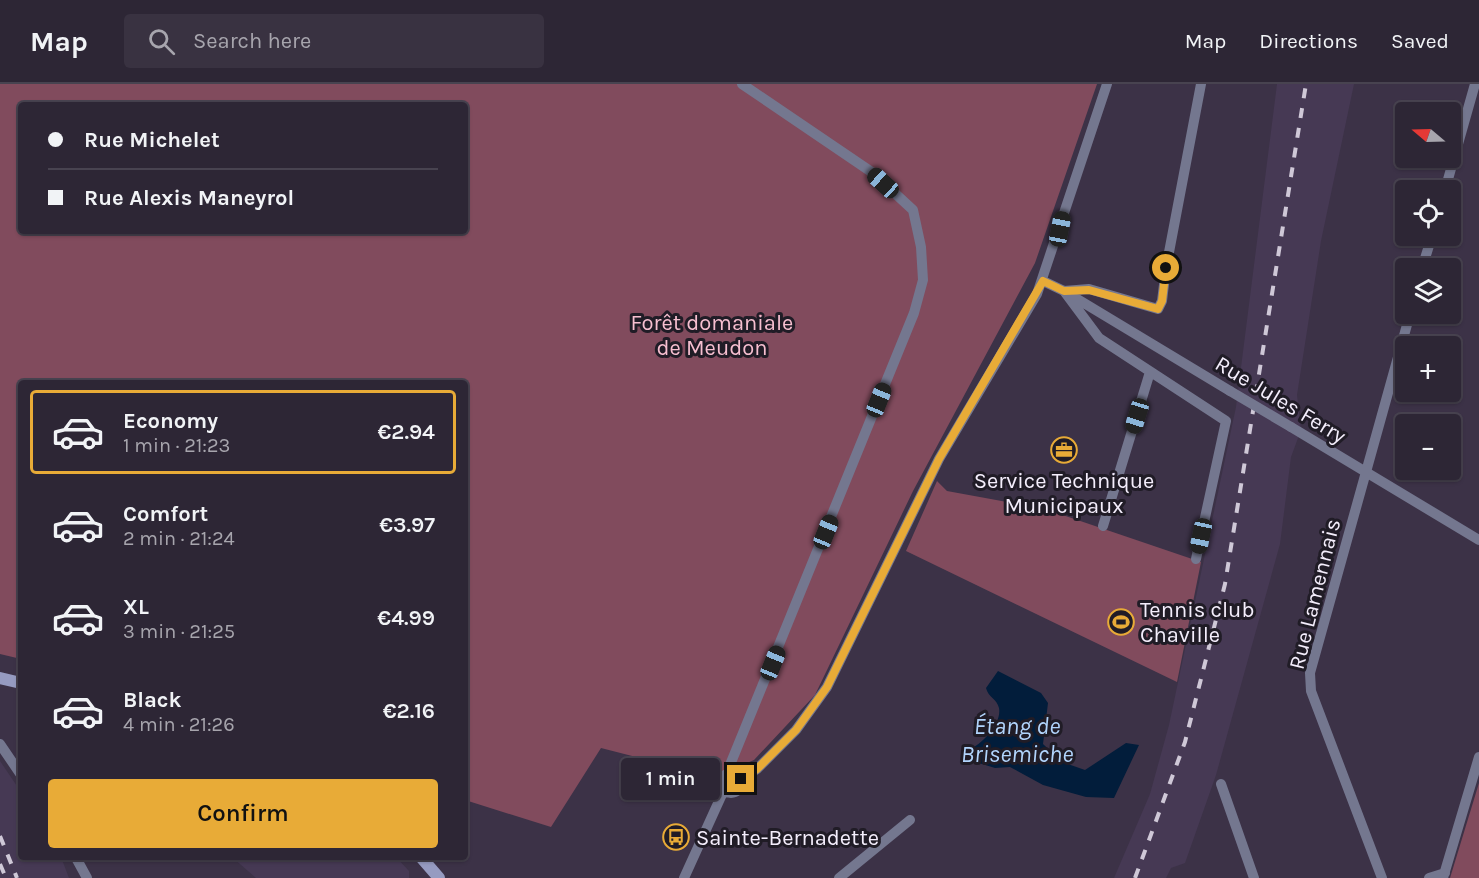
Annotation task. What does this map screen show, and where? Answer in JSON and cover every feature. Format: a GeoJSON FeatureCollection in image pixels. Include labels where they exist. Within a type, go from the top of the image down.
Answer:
{"type":"FeatureCollection","features":[{"type":"Feature","properties":{"kind":"main road"},"geometry":{"type":"LineString","coordinates":[[0,678],[18,682]]}},
{"type":"Feature","properties":{"kind":"main road"},"geometry":{"type":"LineString","coordinates":[[423,860],[439,878]]}},
{"type":"Feature","properties":{"kind":"street"},"geometry":{"type":"LineString","coordinates":[[684,878],[724,790],[721,781],[730,773],[730,765],[914,313],[923,280],[921,247],[913,210],[873,173],[742,84]]}},
{"type":"Feature","properties":{"kind":"street"},"geometry":{"type":"LineString","coordinates":[[741,779],[757,769],[796,730],[827,687],[939,459],[1043,281],[1107,84]]}},
{"type":"Feature","properties":{"kind":"street"},"geometry":{"type":"LineString","coordinates":[[1064,291],[1089,290],[1158,309],[1162,301],[1166,268],[1201,84]]}},
{"type":"Feature","properties":{"kind":"street"},"geometry":{"type":"LineString","coordinates":[[1448,180],[1475,84]]}},
{"type":"Feature","properties":{"kind":"street","name":"Rue Jules Ferry"},"geometry":{"type":"LineString","coordinates":[[1043,281],[1064,291],[1479,540]]}},
{"type":"Feature","properties":{"kind":"street"},"geometry":{"type":"LineString","coordinates":[[1064,291],[1100,339],[1226,421],[1196,559]]}},
{"type":"Feature","properties":{"kind":"street","name":"Rue Lamennais"},"geometry":{"type":"LineString","coordinates":[[1382,878],[1311,691],[1310,673],[1407,324]]}},
{"type":"Feature","properties":{"kind":"street"},"geometry":{"type":"LineString","coordinates":[[1103,526],[1150,372]]}},
{"type":"Feature","properties":{"kind":"street"},"geometry":{"type":"LineString","coordinates":[[0,744],[18,771]]}},
{"type":"Feature","properties":{"kind":"street"},"geometry":{"type":"LineString","coordinates":[[1429,878],[1444,875],[1479,758]]}},
{"type":"Feature","properties":{"kind":"street"},"geometry":{"type":"LineString","coordinates":[[724,790],[730,793],[737,792],[741,786],[741,779],[737,774],[730,773]]}},
{"type":"Feature","properties":{"kind":"street"},"geometry":{"type":"LineString","coordinates":[[1221,784],[1254,878]]}},
{"type":"Feature","properties":{"kind":"street"},"geometry":{"type":"LineString","coordinates":[[839,878],[910,820]]}},
{"type":"Feature","properties":{"kind":"street"},"geometry":{"type":"LineString","coordinates":[[77,860],[87,878]]}},
{"type":"Feature","properties":{"kind":"shaded area"},"geometry":{"type":"Polygon","coordinates":[[[1277,84],[1354,84],[1321,241],[1297,395],[1301,430],[1291,457],[1280,544],[1216,775],[1185,863],[1171,868],[1166,878],[1114,878],[1150,794],[1169,725],[1236,407],[1277,84]]]}},
{"type":"Feature","properties":{"kind":"shaded area"},"geometry":{"type":"Polygon","coordinates":[[[0,761],[18,788],[18,860],[62,860],[69,878],[0,878],[0,761]]]}},
{"type":"Feature","properties":{"kind":"shaded area"},"geometry":{"type":"Polygon","coordinates":[[[235,860],[399,860],[409,871],[409,878],[256,878],[235,860]]]}},
{"type":"Feature","properties":{"kind":"green space","name":"Forêt domaniale de Meudon"},"geometry":{"type":"Polygon","coordinates":[[[0,84],[1097,84],[1035,263],[913,491],[815,695],[754,760],[714,777],[601,748],[551,827],[468,801],[468,380],[18,380],[18,658],[0,654],[0,84]]]}},
{"type":"Feature","properties":{"kind":"green space","name":"Tennis club Chaville"},"geometry":{"type":"Polygon","coordinates":[[[937,481],[947,491],[1045,509],[1201,562],[1177,682],[906,551],[937,481]]]}},
{"type":"Feature","properties":{"kind":"green space"},"geometry":{"type":"Polygon","coordinates":[[[1479,783],[1479,878],[1450,878],[1479,783]]]}},
{"type":"Feature","properties":{"kind":"water","name":"Étang de Brisemiche"},"geometry":{"type":"Polygon","coordinates":[[[998,671],[1041,693],[1048,703],[1043,744],[1062,762],[1085,770],[1126,743],[1139,745],[1114,798],[1086,797],[1043,785],[1010,767],[995,768],[969,760],[969,750],[985,738],[994,727],[999,714],[998,705],[986,688],[998,671]]]}},
{"type":"Feature","properties":{"kind":"railway"},"geometry":{"type":"LineString","coordinates":[[1135,878],[1185,742],[1225,584],[1306,84]]}},
{"type":"Feature","properties":{"kind":"railway"},"geometry":{"type":"LineString","coordinates":[[0,836],[17,878]]}},
{"type":"Feature","properties":{"kind":"railway"},"geometry":{"type":"LineString","coordinates":[[0,864],[6,878]]}},
{"type":"Feature","properties":{"kind":"place","name":"Service Technique Municipaux"},"geometry":{"type":"Point","coordinates":[1064,450]}},
{"type":"Feature","properties":{"kind":"place","name":"Tennis club Chaville"},"geometry":{"type":"Point","coordinates":[1121,622]}},
{"type":"Feature","properties":{"kind":"place","name":"Sainte-Bernadette"},"geometry":{"type":"Point","coordinates":[676,837]}},
{"type":"Feature","properties":{"kind":"route"},"geometry":{"type":"LineString","coordinates":[[741,779],[757,769],[812,712],[827,687],[939,459],[1043,281],[1064,291],[1089,290],[1158,309],[1162,301],[1166,268]]}}]}
